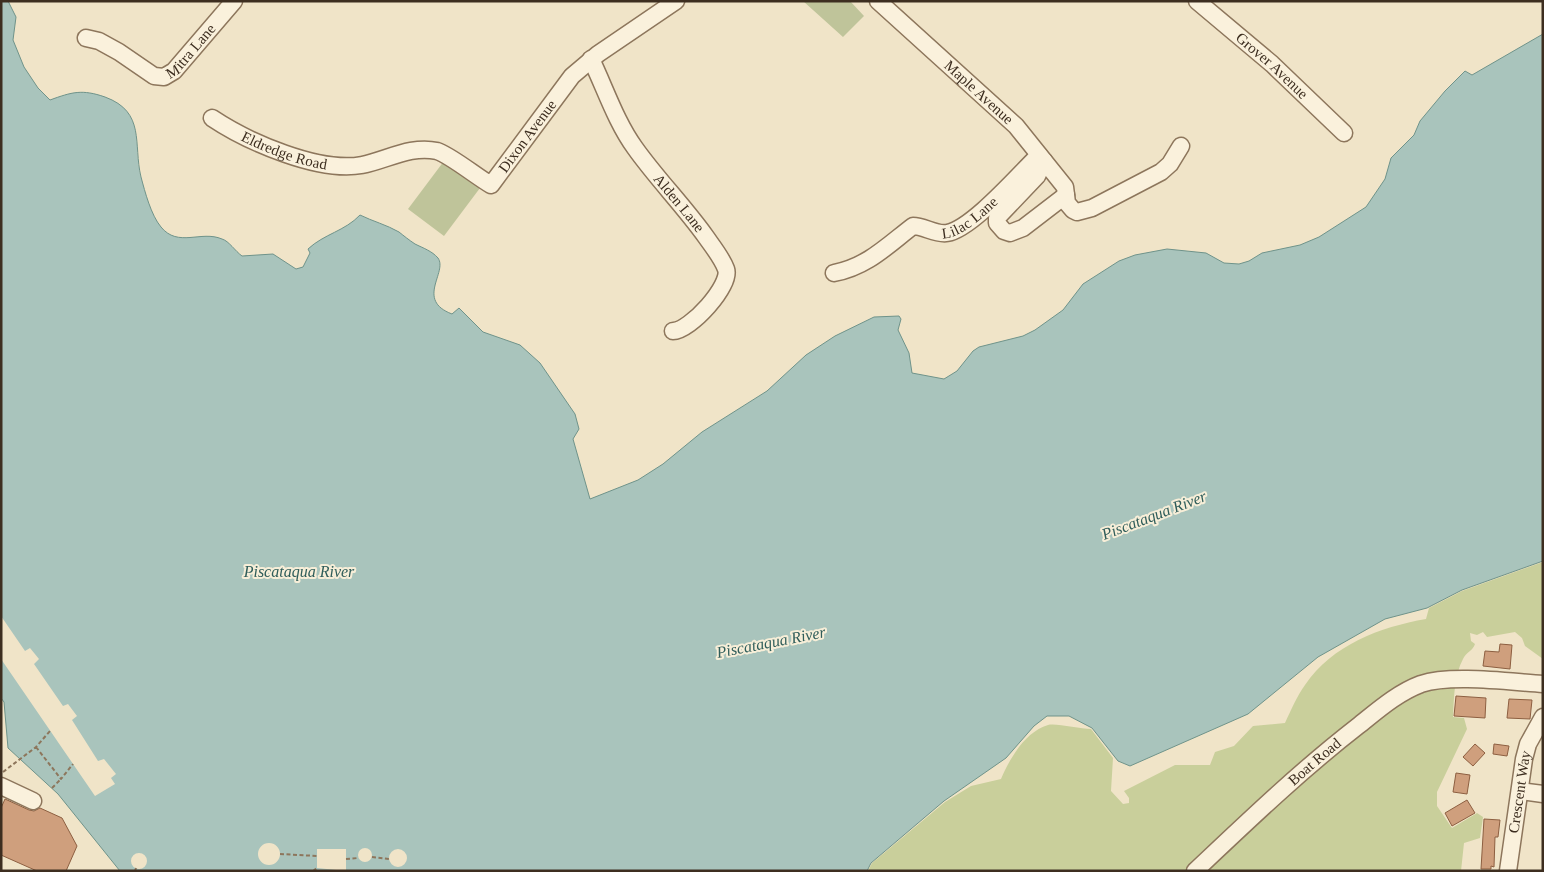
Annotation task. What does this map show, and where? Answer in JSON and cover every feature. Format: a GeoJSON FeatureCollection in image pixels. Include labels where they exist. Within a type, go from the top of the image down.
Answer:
{"type":"FeatureCollection","features":[{"type":"Feature","properties":{"kind":"street","name":"Mitra Lane"},"geometry":{"type":"LineString","coordinates":[[86,38],[98,41],[119,52],[151,75],[164,77],[174,71],[234,1]]}},
{"type":"Feature","properties":{"kind":"street","name":"Dixon Avenue"},"geometry":{"type":"LineString","coordinates":[[361,165],[411,151],[434,151],[446,156],[492,185],[562,86],[591,59],[676,1]]}},
{"type":"Feature","properties":{"kind":"street","name":"Maple Avenue"},"geometry":{"type":"LineString","coordinates":[[878,1],[1016,126],[1065,187],[1067,203],[1077,212],[1092,208],[1161,172],[1174,159],[1181,146]]}},
{"type":"Feature","properties":{"kind":"street","name":"Grover Avenue"},"geometry":{"type":"LineString","coordinates":[[1197,1],[1272,64],[1344,133]]}},
{"type":"Feature","properties":{"kind":"street","name":"Alden Lane"},"geometry":{"type":"LineString","coordinates":[[591,59],[628,138],[696,222],[727,270],[726,282],[721,290],[688,326],[679,331],[673,331]]}},
{"type":"Feature","properties":{"kind":"street","name":"Eldredge Road"},"geometry":{"type":"LineString","coordinates":[[212,118],[250,139],[314,163],[326,166],[361,165]]}},
{"type":"Feature","properties":{"kind":"street"},"geometry":{"type":"LineString","coordinates":[[1041,158],[1037,176],[997,218],[999,227],[1004,231],[1016,231],[1066,194]]}},
{"type":"Feature","properties":{"kind":"street","name":"Lilac Lane"},"geometry":{"type":"LineString","coordinates":[[834,273],[858,266],[869,260],[913,226],[943,233],[954,231],[973,220],[1041,158]]}},
{"type":"Feature","properties":{"kind":"street","name":"Boat Road"},"geometry":{"type":"LineString","coordinates":[[1195,871],[1302,772],[1386,703],[1421,684],[1451,680],[1543,684]]}},
{"type":"Feature","properties":{"kind":"street","name":"Crescent Way"},"geometry":{"type":"LineString","coordinates":[[1508,871],[1528,744],[1543,717]]}},
{"type":"Feature","properties":{"kind":"street"},"geometry":{"type":"LineString","coordinates":[[1,786],[33,801]]}},
{"type":"Feature","properties":{"kind":"street"},"geometry":{"type":"LineString","coordinates":[[1520,791],[1543,794]]}},
{"type":"Feature","properties":{"kind":"path"},"geometry":{"type":"LineString","coordinates":[[1,773],[36,747],[50,731]]}},
{"type":"Feature","properties":{"kind":"path"},"geometry":{"type":"LineString","coordinates":[[36,747],[61,779]]}},
{"type":"Feature","properties":{"kind":"path"},"geometry":{"type":"LineString","coordinates":[[52,788],[73,764]]}},
{"type":"Feature","properties":{"kind":"path"},"geometry":{"type":"LineString","coordinates":[[280,854],[317,856]]}},
{"type":"Feature","properties":{"kind":"path"},"geometry":{"type":"LineString","coordinates":[[372,857],[389,859]]}},
{"type":"Feature","properties":{"kind":"path"},"geometry":{"type":"LineString","coordinates":[[346,859],[358,858]]}},
{"type":"Feature","properties":{"kind":"path"},"geometry":{"type":"LineString","coordinates":[[314,871],[317,868]]}},
{"type":"Feature","properties":{"kind":"green space"},"geometry":{"type":"Polygon","coordinates":[[[803,1],[850,1],[864,16],[843,37],[803,1]]]}},
{"type":"Feature","properties":{"kind":"green space"},"geometry":{"type":"Polygon","coordinates":[[[444,161],[480,188],[444,236],[408,209],[444,161]]]}},
{"type":"Feature","properties":{"kind":"green space"},"geometry":{"type":"Polygon","coordinates":[[[1543,562],[1543,659],[1525,646],[1522,638],[1515,632],[1487,637],[1483,632],[1477,635],[1470,633],[1471,641],[1475,644],[1464,657],[1458,673],[1453,717],[1464,718],[1467,729],[1437,792],[1437,806],[1452,828],[1477,813],[1483,817],[1480,838],[1464,843],[1461,871],[868,871],[872,863],[945,802],[971,786],[1001,779],[1019,747],[1032,733],[1040,728],[1048,725],[1062,725],[1091,729],[1113,758],[1111,791],[1123,804],[1129,803],[1129,798],[1124,791],[1175,765],[1210,765],[1215,752],[1234,746],[1253,726],[1285,723],[1297,698],[1316,671],[1329,659],[1358,640],[1391,627],[1426,619],[1429,608],[1462,591],[1543,562]]]}},
{"type":"Feature","properties":{"kind":"water","name":"Piscataqua River"},"geometry":{"type":"Polygon","coordinates":[[[1,1],[8,1],[16,17],[13,40],[24,67],[38,88],[50,100],[71,93],[90,93],[118,103],[127,111],[135,130],[141,177],[149,203],[157,222],[168,233],[182,238],[206,236],[222,239],[242,256],[273,254],[296,269],[303,267],[310,253],[308,249],[348,225],[360,215],[399,232],[436,256],[440,264],[434,294],[441,308],[452,314],[459,308],[483,332],[520,345],[540,363],[575,414],[579,429],[573,439],[590,499],[638,480],[663,464],[702,432],[767,391],[806,355],[835,336],[874,317],[899,316],[901,319],[898,330],[909,353],[912,373],[944,379],[957,371],[973,351],[979,347],[1023,336],[1035,330],[1063,310],[1083,284],[1119,261],[1135,255],[1167,249],[1206,253],[1224,263],[1239,264],[1249,261],[1262,253],[1300,245],[1319,237],[1366,207],[1385,179],[1391,158],[1414,135],[1420,121],[1465,71],[1472,75],[1543,34],[1543,561],[1462,590],[1427,608],[1385,619],[1318,657],[1248,714],[1130,766],[1118,761],[1092,728],[1069,716],[1047,716],[1034,726],[1006,758],[944,801],[871,863],[867,871],[120,871],[58,794],[8,748],[4,702],[1,698],[1,1]]]}},
{"type":"Feature","properties":{"kind":"pier"},"geometry":{"type":"Polygon","coordinates":[[[1,616],[25,651],[30,648],[39,659],[34,664],[63,706],[68,704],[77,716],[72,720],[98,761],[104,759],[116,774],[111,778],[115,784],[95,796],[1,659],[1,616]]]}},
{"type":"Feature","properties":{"kind":"pier"},"geometry":{"type":"Polygon","coordinates":[[[269,843],[277,846],[280,854],[277,862],[269,865],[261,862],[258,854],[261,846],[269,843]]]}},
{"type":"Feature","properties":{"kind":"pier"},"geometry":{"type":"Polygon","coordinates":[[[362,848],[368,848],[372,855],[368,862],[362,862],[358,858],[358,852],[362,848]]]}},
{"type":"Feature","properties":{"kind":"pier"},"geometry":{"type":"Polygon","coordinates":[[[317,849],[346,849],[346,871],[317,868],[317,849]]]}},
{"type":"Feature","properties":{"kind":"pier"},"geometry":{"type":"Polygon","coordinates":[[[398,849],[404,852],[407,858],[404,864],[398,867],[392,864],[389,858],[392,852],[398,849]]]}},
{"type":"Feature","properties":{"kind":"pier"},"geometry":{"type":"Polygon","coordinates":[[[139,853],[145,855],[147,861],[145,867],[139,869],[133,867],[131,861],[133,855],[139,853]]]}},
{"type":"Feature","properties":{"kind":"building"},"geometry":{"type":"Polygon","coordinates":[[[1500,644],[1512,645],[1510,669],[1483,666],[1485,651],[1499,652],[1500,644]]]}},
{"type":"Feature","properties":{"kind":"building"},"geometry":{"type":"Polygon","coordinates":[[[1456,696],[1486,698],[1485,718],[1454,716],[1456,696]]]}},
{"type":"Feature","properties":{"kind":"building"},"geometry":{"type":"Polygon","coordinates":[[[1509,699],[1532,700],[1530,719],[1507,718],[1509,699]]]}},
{"type":"Feature","properties":{"kind":"building"},"geometry":{"type":"Polygon","coordinates":[[[1475,744],[1485,753],[1473,766],[1463,757],[1475,744]]]}},
{"type":"Feature","properties":{"kind":"building"},"geometry":{"type":"Polygon","coordinates":[[[1494,744],[1509,746],[1507,756],[1493,754],[1494,744]]]}},
{"type":"Feature","properties":{"kind":"building"},"geometry":{"type":"Polygon","coordinates":[[[1456,773],[1470,775],[1467,794],[1453,792],[1456,773]]]}},
{"type":"Feature","properties":{"kind":"building"},"geometry":{"type":"Polygon","coordinates":[[[5,799],[29,810],[34,811],[40,808],[62,818],[77,846],[66,871],[37,871],[1,855],[1,808],[5,799]]]}},
{"type":"Feature","properties":{"kind":"building"},"geometry":{"type":"Polygon","coordinates":[[[1467,800],[1475,813],[1452,826],[1445,813],[1467,800]]]}},
{"type":"Feature","properties":{"kind":"building"},"geometry":{"type":"Polygon","coordinates":[[[1484,819],[1500,820],[1498,837],[1495,837],[1494,867],[1491,866],[1491,869],[1481,869],[1484,819]]]}}]}
